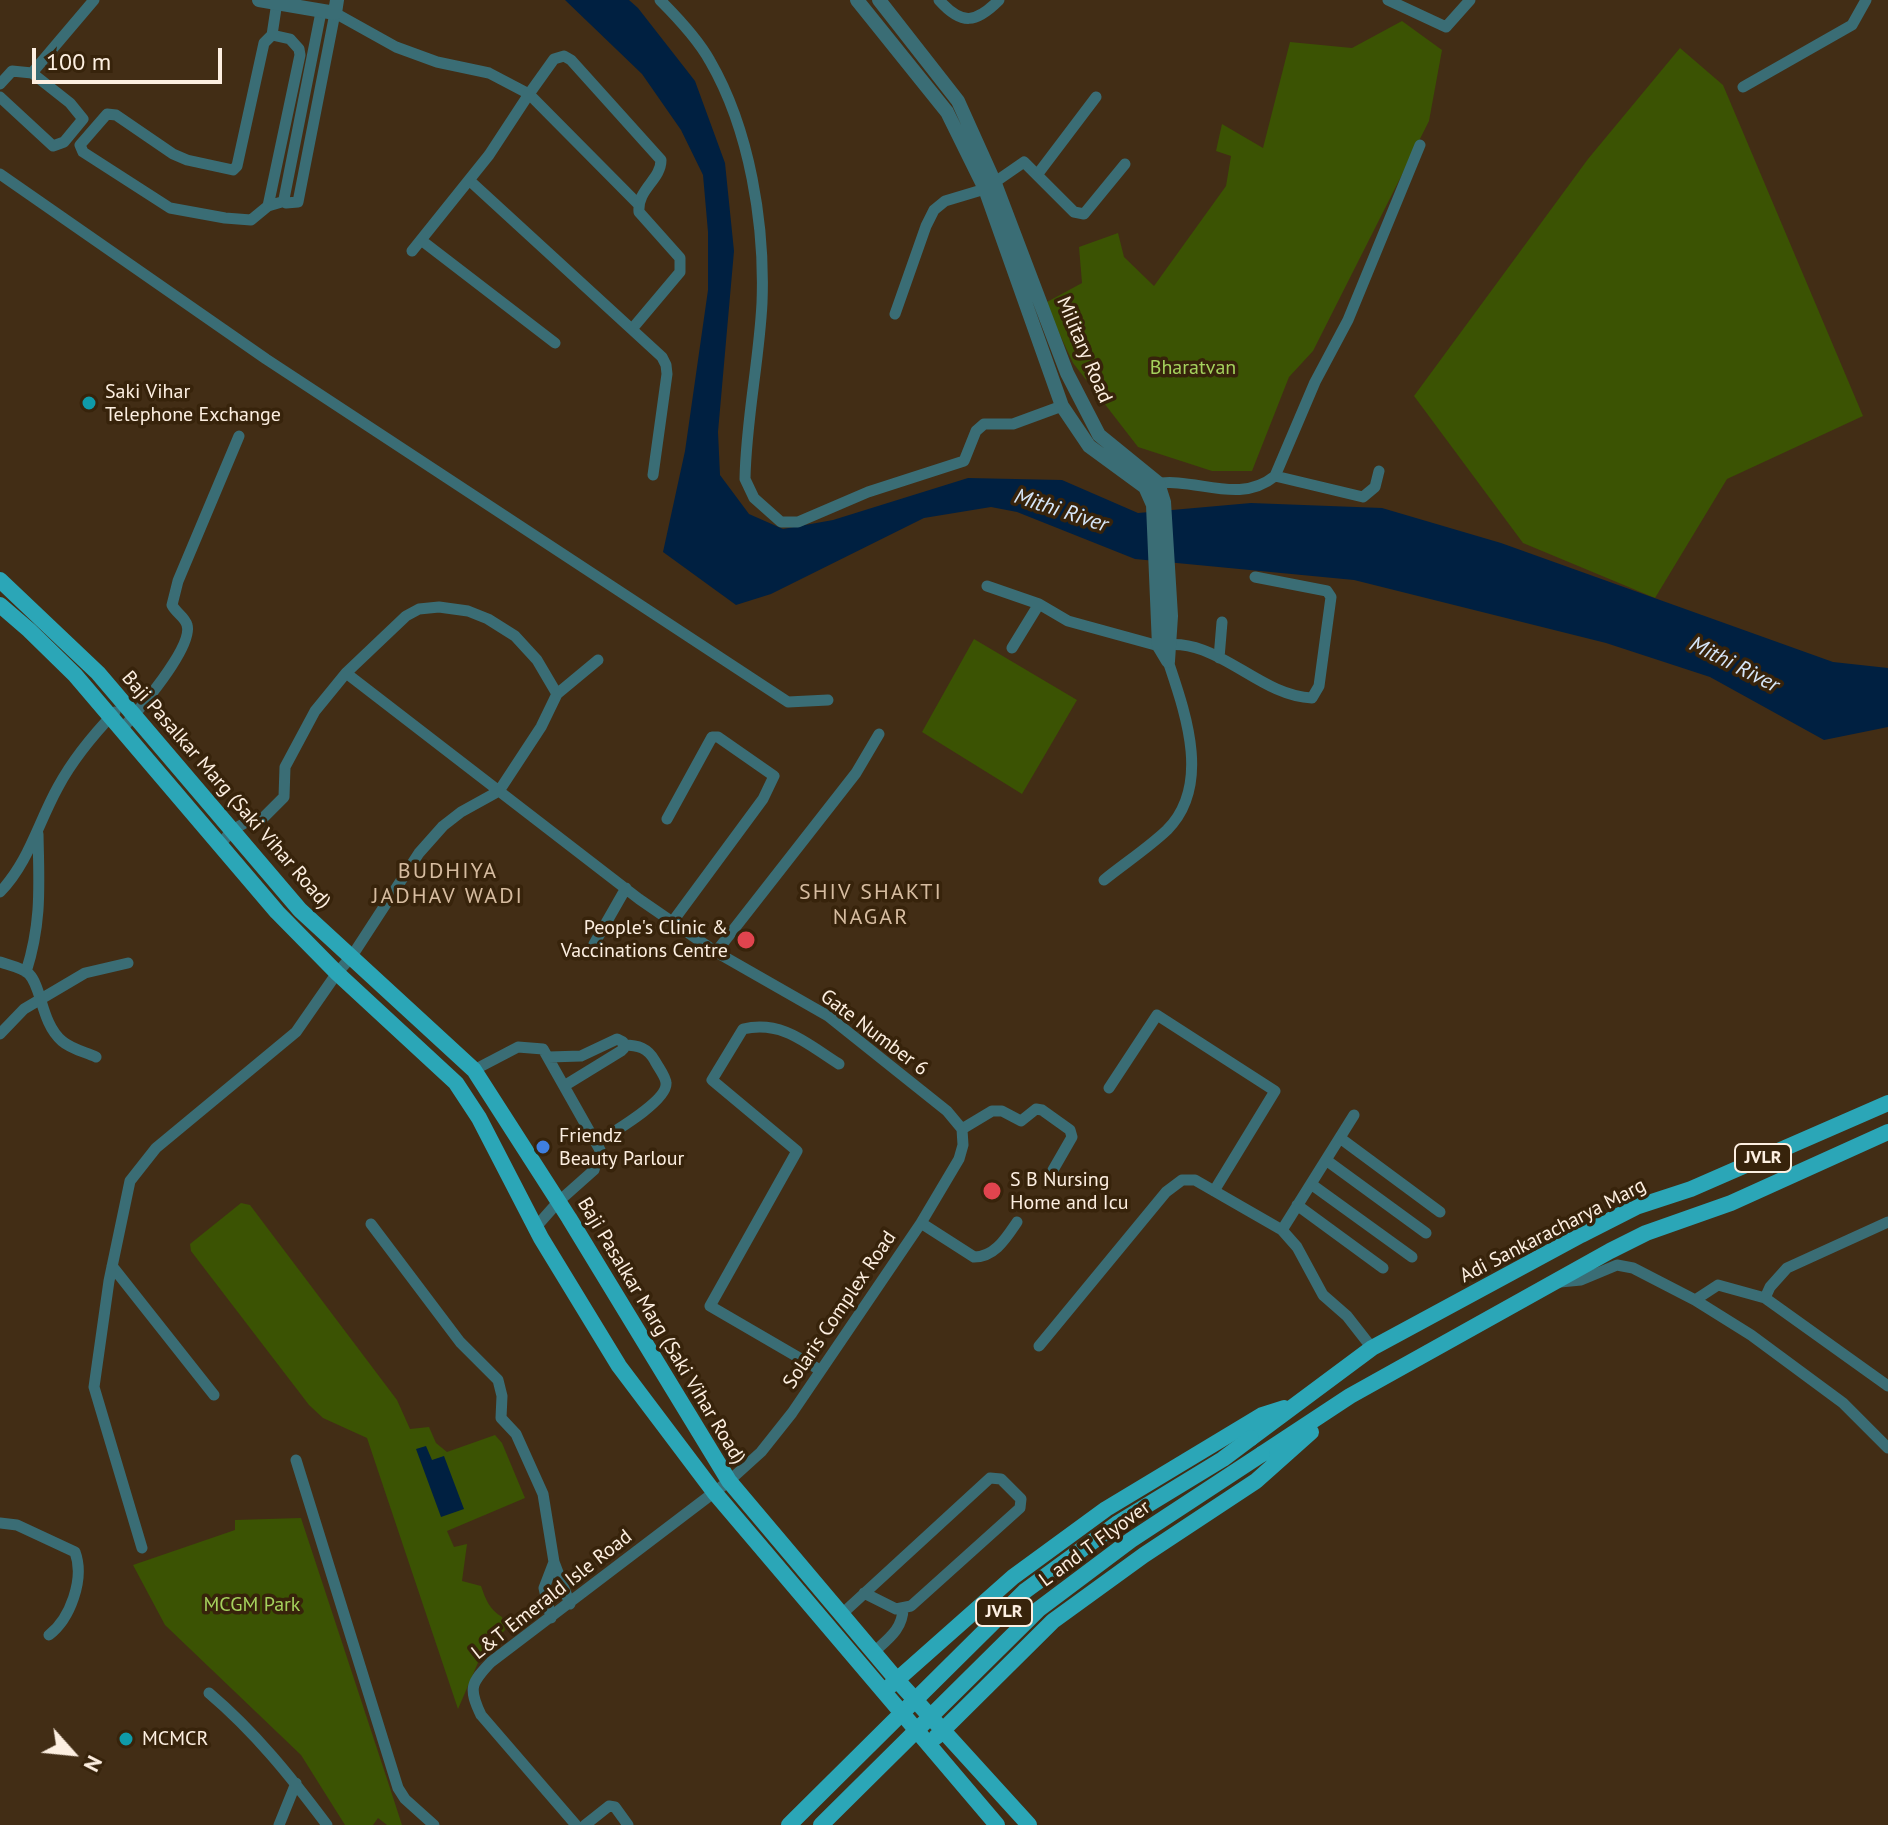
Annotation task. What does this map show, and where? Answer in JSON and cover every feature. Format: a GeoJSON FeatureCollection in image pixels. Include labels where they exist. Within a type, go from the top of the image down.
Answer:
{"type":"FeatureCollection","features":[{"type":"Feature","properties":{"kind":"main road","name":"Baji Pasalkar Marg (Saki Vihar Road)"},"geometry":{"type":"LineString","coordinates":[[0,580],[70,645],[129,709],[300,910],[474,1070],[729,1481],[897,1680],[1029,1825]]}},
{"type":"Feature","properties":{"kind":"main road","name":"Baji Pasalkar Marg (Saki Vihar Road)"},"geometry":{"type":"LineString","coordinates":[[0,605],[75,675],[277,912],[337,973],[456,1083],[479,1118],[535,1228],[619,1366],[714,1492],[997,1825]]}},
{"type":"Feature","properties":{"kind":"main road","name":"Adi Sankaracharya Marg"},"geometry":{"type":"LineString","coordinates":[[1297,1405],[1372,1348],[1581,1235],[1636,1207],[1691,1189],[1888,1103]]}},
{"type":"Feature","properties":{"kind":"main road","name":"JVLR"},"geometry":{"type":"LineString","coordinates":[[1350,1396],[1646,1233],[1731,1203],[1888,1132]]}},
{"type":"Feature","properties":{"kind":"main road","name":"L and T Flyover"},"geometry":{"type":"LineString","coordinates":[[821,1825],[1039,1609],[1131,1540],[1350,1396]]}},
{"type":"Feature","properties":{"kind":"main road"},"geometry":{"type":"LineString","coordinates":[[929,1744],[1053,1621],[1144,1555],[1256,1481],[1350,1396]]}},
{"type":"Feature","properties":{"kind":"main road","name":"L and T Flyover"},"geometry":{"type":"LineString","coordinates":[[789,1825],[1025,1591],[1118,1523],[1223,1459],[1297,1405]]}},
{"type":"Feature","properties":{"kind":"main road"},"geometry":{"type":"LineString","coordinates":[[884,1693],[1013,1577],[1106,1509],[1262,1415],[1297,1405]]}},
{"type":"Feature","properties":{"kind":"main road"},"geometry":{"type":"LineString","coordinates":[[987,1601],[1026,1645]]}},
{"type":"Feature","properties":{"kind":"street"},"geometry":{"type":"LineString","coordinates":[[32,73],[94,0]]}},
{"type":"Feature","properties":{"kind":"street"},"geometry":{"type":"LineString","coordinates":[[259,0],[329,6],[396,47],[437,62],[489,73],[529,94],[638,204],[642,218],[680,258],[680,272],[632,329]]}},
{"type":"Feature","properties":{"kind":"street"},"geometry":{"type":"LineString","coordinates":[[660,0],[709,59],[720,80],[738,127],[758,204],[763,267],[762,305],[745,479],[754,498],[781,522],[798,522],[868,492],[964,461],[976,431],[984,424],[1013,424],[1062,406]]}},
{"type":"Feature","properties":{"kind":"street","name":"Military Road"},"geometry":{"type":"LineString","coordinates":[[879,0],[958,101],[1015,252],[1067,373],[1099,435],[1151,485]]}},
{"type":"Feature","properties":{"kind":"street"},"geometry":{"type":"LineString","coordinates":[[939,0],[960,17],[971,20],[983,15],[999,0]]}},
{"type":"Feature","properties":{"kind":"street"},"geometry":{"type":"LineString","coordinates":[[1388,0],[1446,27],[1470,0]]}},
{"type":"Feature","properties":{"kind":"street"},"geometry":{"type":"LineString","coordinates":[[1743,87],[1852,25],[1866,0]]}},
{"type":"Feature","properties":{"kind":"street"},"geometry":{"type":"LineString","coordinates":[[277,2],[272,35],[264,43],[237,166],[233,170],[173,154],[116,115],[107,114],[80,145],[83,152],[170,208],[251,220],[268,206],[285,201],[295,204],[298,202],[314,118],[329,6]]}},
{"type":"Feature","properties":{"kind":"street"},"geometry":{"type":"LineString","coordinates":[[863,2],[947,112],[990,185]]}},
{"type":"Feature","properties":{"kind":"street"},"geometry":{"type":"LineString","coordinates":[[285,201],[300,115],[329,6]]}},
{"type":"Feature","properties":{"kind":"street"},"geometry":{"type":"LineString","coordinates":[[268,206],[300,55],[290,39],[272,35]]}},
{"type":"Feature","properties":{"kind":"street"},"geometry":{"type":"LineString","coordinates":[[412,251],[489,155],[554,59],[564,56],[661,160],[661,169],[652,178],[638,204]]}},
{"type":"Feature","properties":{"kind":"street"},"geometry":{"type":"LineString","coordinates":[[0,84],[12,71],[32,73],[83,119],[64,142],[53,146],[0,97]]}},
{"type":"Feature","properties":{"kind":"street"},"geometry":{"type":"LineString","coordinates":[[1037,175],[1096,97]]}},
{"type":"Feature","properties":{"kind":"street"},"geometry":{"type":"LineString","coordinates":[[300,115],[314,118]]}},
{"type":"Feature","properties":{"kind":"street"},"geometry":{"type":"LineString","coordinates":[[1015,252],[1062,406],[1089,446],[1151,485],[1237,491],[1263,486],[1275,476],[1310,391],[1348,320],[1420,145]]}},
{"type":"Feature","properties":{"kind":"street"},"geometry":{"type":"LineString","coordinates":[[895,314],[934,210],[945,201],[990,185],[1024,162],[1074,212],[1084,214],[1125,164]]}},
{"type":"Feature","properties":{"kind":"street"},"geometry":{"type":"LineString","coordinates":[[0,174],[266,359],[788,702],[828,700]]}},
{"type":"Feature","properties":{"kind":"street"},"geometry":{"type":"LineString","coordinates":[[469,180],[662,357],[666,365],[653,475]]}},
{"type":"Feature","properties":{"kind":"street"},"geometry":{"type":"LineString","coordinates":[[421,240],[555,343]]}},
{"type":"Feature","properties":{"kind":"street"},"geometry":{"type":"LineString","coordinates":[[0,892],[16,876],[57,788],[74,760],[175,661],[187,633],[185,621],[172,605],[178,581],[239,436]]}},
{"type":"Feature","properties":{"kind":"street"},"geometry":{"type":"LineString","coordinates":[[1275,476],[1363,497],[1375,487],[1379,471]]}},
{"type":"Feature","properties":{"kind":"street"},"geometry":{"type":"LineString","coordinates":[[1104,880],[1168,829],[1183,806],[1191,780],[1190,742],[1165,645],[1158,504],[1151,485]]}},
{"type":"Feature","properties":{"kind":"street"},"geometry":{"type":"LineString","coordinates":[[987,586],[1039,604],[1068,621],[1165,645],[1204,650],[1273,686],[1312,698],[1316,694],[1331,597],[1327,591],[1255,577]]}},
{"type":"Feature","properties":{"kind":"street"},"geometry":{"type":"LineString","coordinates":[[1012,648],[1039,604]]}},
{"type":"Feature","properties":{"kind":"street"},"geometry":{"type":"LineString","coordinates":[[220,845],[232,830],[262,819],[284,797],[285,767],[315,711],[346,673],[406,616],[419,609],[439,607],[468,611],[488,619],[515,636],[537,660],[557,694]]}},
{"type":"Feature","properties":{"kind":"street"},"geometry":{"type":"LineString","coordinates":[[1219,658],[1222,622]]}},
{"type":"Feature","properties":{"kind":"street"},"geometry":{"type":"LineString","coordinates":[[142,1548],[94,1387],[112,1266],[130,1181],[156,1148],[296,1032],[352,956],[397,883],[435,835],[461,812],[499,791],[541,727],[557,694],[598,660]]}},
{"type":"Feature","properties":{"kind":"street","name":"Gate Number 6"},"geometry":{"type":"LineString","coordinates":[[346,673],[626,888],[716,952],[828,1016],[947,1111],[962,1129]]}},
{"type":"Feature","properties":{"kind":"street"},"geometry":{"type":"LineString","coordinates":[[716,952],[856,773],[879,734]]}},
{"type":"Feature","properties":{"kind":"street"},"geometry":{"type":"LineString","coordinates":[[667,819],[712,737],[718,737],[774,776],[763,799],[673,921]]}},
{"type":"Feature","properties":{"kind":"street"},"geometry":{"type":"LineString","coordinates":[[26,972],[37,939],[38,830]]}},
{"type":"Feature","properties":{"kind":"street"},"geometry":{"type":"LineString","coordinates":[[594,944],[626,888]]}},
{"type":"Feature","properties":{"kind":"street"},"geometry":{"type":"LineString","coordinates":[[0,962],[31,976],[54,1032],[64,1043],[96,1057]]}},
{"type":"Feature","properties":{"kind":"street"},"geometry":{"type":"LineString","coordinates":[[0,1034],[24,1009],[85,973],[128,963]]}},
{"type":"Feature","properties":{"kind":"street"},"geometry":{"type":"LineString","coordinates":[[1109,1088],[1157,1015],[1275,1091],[1214,1191]]}},
{"type":"Feature","properties":{"kind":"street"},"geometry":{"type":"LineString","coordinates":[[820,1370],[710,1306],[797,1151],[712,1080],[743,1029],[760,1025],[781,1028],[839,1064]]}},
{"type":"Feature","properties":{"kind":"street"},"geometry":{"type":"LineString","coordinates":[[549,1057],[581,1056],[617,1039],[624,1045],[643,1048],[653,1057],[666,1083],[665,1089],[655,1103],[596,1143]]}},
{"type":"Feature","properties":{"kind":"street"},"geometry":{"type":"LineString","coordinates":[[564,1086],[621,1051],[624,1045]]}},
{"type":"Feature","properties":{"kind":"street"},"geometry":{"type":"LineString","coordinates":[[474,1070],[518,1047],[543,1049],[600,1150],[594,1170],[558,1202],[535,1228]]}},
{"type":"Feature","properties":{"kind":"street"},"geometry":{"type":"LineString","coordinates":[[962,1129],[992,1111],[1002,1111],[1021,1121],[1036,1109],[1042,1110],[1070,1130],[1072,1137],[1053,1170]]}},
{"type":"Feature","properties":{"kind":"street"},"geometry":{"type":"LineString","coordinates":[[1282,1230],[1354,1115]]}},
{"type":"Feature","properties":{"kind":"street","name":"Solaris Complex Road"},"geometry":{"type":"LineString","coordinates":[[714,1492],[761,1452],[921,1223],[959,1159],[963,1145],[962,1129]]}},
{"type":"Feature","properties":{"kind":"street"},"geometry":{"type":"LineString","coordinates":[[1340,1138],[1440,1212]]}},
{"type":"Feature","properties":{"kind":"street"},"geometry":{"type":"LineString","coordinates":[[1326,1160],[1426,1233]]}},
{"type":"Feature","properties":{"kind":"street"},"geometry":{"type":"LineString","coordinates":[[1039,1346],[1166,1192],[1182,1180],[1195,1180],[1282,1230],[1297,1247],[1323,1295],[1347,1316],[1372,1348]]}},
{"type":"Feature","properties":{"kind":"street"},"geometry":{"type":"LineString","coordinates":[[1311,1184],[1412,1257]]}},
{"type":"Feature","properties":{"kind":"street"},"geometry":{"type":"LineString","coordinates":[[1297,1205],[1383,1268]]}},
{"type":"Feature","properties":{"kind":"street"},"geometry":{"type":"LineString","coordinates":[[921,1223],[974,1257],[981,1257],[1001,1245],[1017,1222]]}},
{"type":"Feature","properties":{"kind":"street"},"geometry":{"type":"LineString","coordinates":[[1765,1298],[1770,1287],[1787,1268],[1888,1222]]}},
{"type":"Feature","properties":{"kind":"street"},"geometry":{"type":"LineString","coordinates":[[371,1224],[460,1342],[498,1380],[502,1396],[501,1418],[516,1434],[543,1494],[554,1562],[570,1604]]}},
{"type":"Feature","properties":{"kind":"street"},"geometry":{"type":"LineString","coordinates":[[1555,1282],[1581,1280],[1617,1265],[1633,1268],[1695,1300],[1751,1335],[1843,1403],[1888,1448]]}},
{"type":"Feature","properties":{"kind":"street"},"geometry":{"type":"LineString","coordinates":[[112,1266],[214,1395]]}},
{"type":"Feature","properties":{"kind":"street"},"geometry":{"type":"LineString","coordinates":[[1695,1300],[1718,1285],[1765,1298],[1888,1386]]}},
{"type":"Feature","properties":{"kind":"street"},"geometry":{"type":"LineString","coordinates":[[296,1460],[396,1782],[405,1799],[434,1825]]}},
{"type":"Feature","properties":{"kind":"street"},"geometry":{"type":"LineString","coordinates":[[843,1613],[864,1593],[990,1478],[1001,1479],[1021,1499],[1020,1508],[917,1602],[903,1608],[886,1605],[864,1593]]}},
{"type":"Feature","properties":{"kind":"street","name":"L&T Emerald Isle Road"},"geometry":{"type":"LineString","coordinates":[[573,1821],[481,1715],[473,1699],[472,1687],[491,1662],[714,1492]]}},
{"type":"Feature","properties":{"kind":"street"},"geometry":{"type":"LineString","coordinates":[[0,1523],[17,1525],[75,1552],[79,1570],[70,1605],[61,1626],[49,1635]]}},
{"type":"Feature","properties":{"kind":"street"},"geometry":{"type":"LineString","coordinates":[[551,1618],[544,1588],[554,1562]]}},
{"type":"Feature","properties":{"kind":"street"},"geometry":{"type":"LineString","coordinates":[[874,1652],[898,1629],[903,1619],[903,1608]]}},
{"type":"Feature","properties":{"kind":"street"},"geometry":{"type":"LineString","coordinates":[[209,1693],[245,1723],[327,1825]]}},
{"type":"Feature","properties":{"kind":"street"},"geometry":{"type":"LineString","coordinates":[[279,1825],[296,1783]]}},
{"type":"Feature","properties":{"kind":"street"},"geometry":{"type":"LineString","coordinates":[[585,1825],[609,1806],[615,1807],[628,1825]]}},
{"type":"Feature","properties":{"kind":"green space","name":"Bharatvan"},"geometry":{"type":"Polygon","coordinates":[[[1402,21],[1442,50],[1429,121],[1313,351],[1289,377],[1252,471],[1212,471],[1138,447],[1073,363],[1045,303],[1082,283],[1079,247],[1118,233],[1124,257],[1154,286],[1226,186],[1231,156],[1216,151],[1222,124],[1263,148],[1290,42],[1352,48],[1402,21]]]}},
{"type":"Feature","properties":{"kind":"green space"},"geometry":{"type":"Polygon","coordinates":[[[1680,48],[1723,85],[1863,416],[1727,479],[1655,598],[1523,543],[1414,396],[1588,159],[1680,48]]]}},
{"type":"Feature","properties":{"kind":"green space"},"geometry":{"type":"Polygon","coordinates":[[[974,639],[1077,700],[1022,794],[922,732],[974,639]]]}},
{"type":"Feature","properties":{"kind":"green space"},"geometry":{"type":"Polygon","coordinates":[[[241,1203],[250,1205],[397,1400],[410,1429],[429,1427],[436,1443],[447,1452],[495,1435],[502,1443],[525,1498],[447,1531],[454,1547],[467,1544],[462,1581],[481,1586],[488,1604],[502,1617],[505,1630],[480,1658],[458,1709],[367,1438],[323,1418],[309,1405],[191,1251],[190,1244],[241,1203]]]}},
{"type":"Feature","properties":{"kind":"green space","name":"MCGM Park"},"geometry":{"type":"Polygon","coordinates":[[[301,1518],[402,1825],[387,1825],[378,1818],[373,1825],[345,1825],[301,1755],[165,1625],[133,1565],[235,1530],[235,1520],[301,1518]]]}},
{"type":"Feature","properties":{"kind":"water","name":"Mithi River"},"geometry":{"type":"Polygon","coordinates":[[[565,0],[629,0],[638,8],[695,81],[725,163],[734,251],[718,432],[720,475],[749,514],[783,529],[833,520],[968,478],[1062,480],[1138,513],[1251,503],[1382,508],[1501,543],[1833,662],[1888,668],[1888,727],[1824,740],[1710,677],[1606,643],[1354,580],[1135,559],[1017,512],[991,507],[924,518],[771,594],[736,605],[663,552],[685,451],[708,290],[708,232],[703,175],[681,130],[642,74],[565,0]]]}},
{"type":"Feature","properties":{"kind":"water"},"geometry":{"type":"Polygon","coordinates":[[[426,1446],[432,1460],[444,1456],[464,1509],[441,1517],[416,1449],[426,1446]]]}},
{"type":"Feature","properties":{"kind":"place","name":"Saki Vihar Telephone Exchange"},"geometry":{"type":"Point","coordinates":[89,403]}},
{"type":"Feature","properties":{"kind":"place","name":"People's Clinic & Vaccinations Centre"},"geometry":{"type":"Point","coordinates":[746,940]}},
{"type":"Feature","properties":{"kind":"place","name":"Friendz Beauty Parlour"},"geometry":{"type":"Point","coordinates":[543,1147]}},
{"type":"Feature","properties":{"kind":"place","name":"S B Nursing Home and Icu"},"geometry":{"type":"Point","coordinates":[992,1191]}},
{"type":"Feature","properties":{"kind":"place","name":"MCMCR"},"geometry":{"type":"Point","coordinates":[126,1739]}},
{"type":"Feature","properties":{"kind":"district","name":"BUDHIYA JADHAV WADI"},"geometry":{"type":"Point","coordinates":[448,884]}},
{"type":"Feature","properties":{"kind":"district","name":"SHIV SHAKTI NAGAR"},"geometry":{"type":"Point","coordinates":[871,906]}}]}
